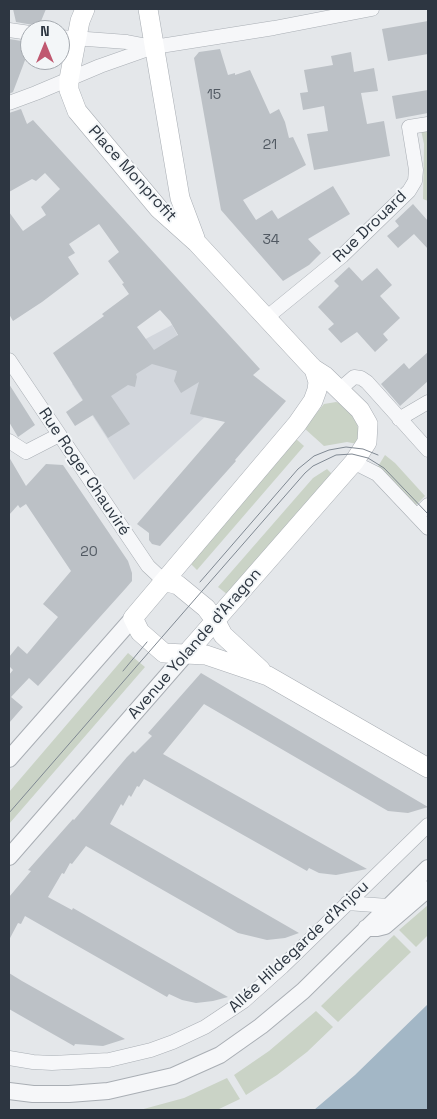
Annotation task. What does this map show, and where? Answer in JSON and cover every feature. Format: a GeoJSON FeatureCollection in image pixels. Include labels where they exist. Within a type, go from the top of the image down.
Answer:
{"type":"FeatureCollection","features":[{"type":"Feature","properties":{"kind":"main road","name":"Place Monprofit"},"geometry":{"type":"LineString","coordinates":[[70,35],[80,21],[85,9]]}},
{"type":"Feature","properties":{"kind":"main road","name":"Place Monprofit"},"geometry":{"type":"LineString","coordinates":[[148,9],[180,198],[197,243]]}},
{"type":"Feature","properties":{"kind":"main road","name":"Place Monprofit"},"geometry":{"type":"LineString","coordinates":[[68,70],[68,90],[76,111],[159,209],[197,243]]}},
{"type":"Feature","properties":{"kind":"main road"},"geometry":{"type":"LineString","coordinates":[[197,243],[314,370],[318,382],[318,390],[313,401],[297,424],[133,618],[140,632],[164,653],[206,655],[268,676],[428,768]]}},
{"type":"Feature","properties":{"kind":"main road"},"geometry":{"type":"LineString","coordinates":[[314,370],[320,372],[340,391]]}},
{"type":"Feature","properties":{"kind":"main road"},"geometry":{"type":"LineString","coordinates":[[313,401],[340,391]]}},
{"type":"Feature","properties":{"kind":"main road","name":"Avenue Yolande d’Aragon"},"geometry":{"type":"LineString","coordinates":[[186,654],[356,465],[368,442],[368,424],[360,410],[340,391]]}},
{"type":"Feature","properties":{"kind":"main road"},"geometry":{"type":"LineString","coordinates":[[164,580],[178,585],[206,608],[223,635],[268,676]]}},
{"type":"Feature","properties":{"kind":"street"},"geometry":{"type":"LineString","coordinates":[[9,103],[100,66],[154,48],[372,9]]}},
{"type":"Feature","properties":{"kind":"street"},"geometry":{"type":"LineString","coordinates":[[70,38],[127,42],[154,48]]}},
{"type":"Feature","properties":{"kind":"street","name":"Rue Drouard"},"geometry":{"type":"LineString","coordinates":[[266,318],[342,256],[408,191],[415,181],[416,170],[409,127],[428,124]]}},
{"type":"Feature","properties":{"kind":"street","name":"Rue Roger Chauviré"},"geometry":{"type":"LineString","coordinates":[[9,360],[148,566],[164,580]]}},
{"type":"Feature","properties":{"kind":"street"},"geometry":{"type":"LineString","coordinates":[[340,391],[354,377],[361,378],[367,382],[428,450]]}},
{"type":"Feature","properties":{"kind":"street"},"geometry":{"type":"LineString","coordinates":[[399,419],[428,402]]}},
{"type":"Feature","properties":{"kind":"street"},"geometry":{"type":"LineString","coordinates":[[9,441],[26,452],[59,435]]}},
{"type":"Feature","properties":{"kind":"street"},"geometry":{"type":"LineString","coordinates":[[356,465],[384,480],[428,528]]}},
{"type":"Feature","properties":{"kind":"street"},"geometry":{"type":"LineString","coordinates":[[416,516],[428,505]]}},
{"type":"Feature","properties":{"kind":"street"},"geometry":{"type":"LineString","coordinates":[[9,759],[133,618]]}},
{"type":"Feature","properties":{"kind":"street","name":"Avenue Yolande d’Aragon"},"geometry":{"type":"LineString","coordinates":[[9,857],[186,654]]}},
{"type":"Feature","properties":{"kind":"street","name":"Allée Hildegarde d'Anjou"},"geometry":{"type":"LineString","coordinates":[[9,1058],[52,1063],[109,1060],[151,1050],[194,1033],[222,1017],[244,1001],[282,967],[428,825]]}},
{"type":"Feature","properties":{"kind":"street"},"geometry":{"type":"LineString","coordinates":[[9,1091],[32,1094],[69,1094],[108,1091],[172,1076],[220,1055],[261,1026],[296,997],[428,868]]}},
{"type":"Feature","properties":{"kind":"street"},"geometry":{"type":"LineString","coordinates":[[366,928],[385,926],[428,889]]}},
{"type":"Feature","properties":{"kind":"street"},"geometry":{"type":"LineString","coordinates":[[347,903],[388,906]]}},
{"type":"Feature","properties":{"kind":"street"},"geometry":{"type":"LineString","coordinates":[[9,1086],[32,1094]]}},
{"type":"Feature","properties":{"kind":"shaded area"},"geometry":{"type":"Polygon","coordinates":[[[428,129],[428,201],[423,199],[424,144],[421,130],[428,129]]]}},
{"type":"Feature","properties":{"kind":"shaded area"},"geometry":{"type":"Polygon","coordinates":[[[172,325],[215,408],[134,480],[72,384],[123,351],[172,325]]]}},
{"type":"Feature","properties":{"kind":"shaded area"},"geometry":{"type":"Polygon","coordinates":[[[336,402],[349,410],[356,420],[359,432],[357,444],[347,442],[324,446],[304,428],[324,404],[336,402]]]}},
{"type":"Feature","properties":{"kind":"shaded area"},"geometry":{"type":"Polygon","coordinates":[[[295,438],[304,446],[197,570],[188,561],[295,438]]]}},
{"type":"Feature","properties":{"kind":"shaded area"},"geometry":{"type":"Polygon","coordinates":[[[385,455],[395,463],[425,496],[415,506],[377,468],[385,455]]]}},
{"type":"Feature","properties":{"kind":"shaded area"},"geometry":{"type":"Polygon","coordinates":[[[327,469],[332,474],[228,595],[218,587],[313,478],[327,469]]]}},
{"type":"Feature","properties":{"kind":"shaded area"},"geometry":{"type":"Polygon","coordinates":[[[128,653],[145,667],[9,824],[9,792],[128,653]]]}},
{"type":"Feature","properties":{"kind":"shaded area"},"geometry":{"type":"Polygon","coordinates":[[[428,905],[428,935],[416,947],[399,930],[428,905]]]}},
{"type":"Feature","properties":{"kind":"shaded area"},"geometry":{"type":"Polygon","coordinates":[[[394,935],[411,952],[338,1022],[321,1006],[394,935]]]}},
{"type":"Feature","properties":{"kind":"shaded area"},"geometry":{"type":"Polygon","coordinates":[[[316,1011],[333,1027],[307,1052],[277,1075],[246,1095],[234,1075],[269,1051],[316,1011]]]}},
{"type":"Feature","properties":{"kind":"shaded area"},"geometry":{"type":"Polygon","coordinates":[[[227,1078],[240,1099],[217,1110],[140,1110],[184,1098],[227,1078]]]}},
{"type":"Feature","properties":{"kind":"water"},"geometry":{"type":"Polygon","coordinates":[[[428,1004],[428,1110],[314,1110],[355,1075],[428,1004]]]}},
{"type":"Feature","properties":{"kind":"building"},"geometry":{"type":"Polygon","coordinates":[[[13,9],[46,9],[41,20],[20,20],[20,23],[16,22],[13,9]]]}},
{"type":"Feature","properties":{"kind":"building"},"geometry":{"type":"Polygon","coordinates":[[[428,21],[428,54],[388,61],[382,29],[428,21]]]}},
{"type":"Feature","properties":{"kind":"building"},"geometry":{"type":"Polygon","coordinates":[[[9,39],[20,41],[21,70],[13,92],[9,94],[9,39]]]}},
{"type":"Feature","properties":{"kind":"building"},"geometry":{"type":"Polygon","coordinates":[[[220,49],[228,75],[235,73],[235,75],[250,70],[270,114],[279,109],[289,138],[293,137],[306,165],[243,200],[256,220],[272,210],[278,219],[333,186],[350,214],[308,239],[321,253],[309,265],[283,281],[221,210],[194,58],[199,52],[220,49]]]}},
{"type":"Feature","properties":{"kind":"building"},"geometry":{"type":"Polygon","coordinates":[[[351,52],[354,72],[374,68],[378,91],[361,93],[367,124],[384,121],[390,156],[314,170],[307,134],[328,131],[324,106],[303,110],[300,93],[308,92],[304,70],[333,65],[331,56],[351,52]]]}},
{"type":"Feature","properties":{"kind":"building"},"geometry":{"type":"Polygon","coordinates":[[[428,90],[428,113],[396,119],[392,96],[428,90]]]}},
{"type":"Feature","properties":{"kind":"building"},"geometry":{"type":"Polygon","coordinates":[[[21,109],[27,124],[33,120],[260,369],[253,375],[286,401],[236,461],[160,546],[152,544],[149,540],[149,533],[137,524],[225,422],[190,414],[199,382],[181,393],[174,381],[177,371],[152,364],[136,374],[135,387],[128,385],[111,396],[130,424],[108,438],[93,415],[75,426],[66,412],[83,400],[53,353],[104,316],[102,314],[129,294],[122,284],[124,283],[108,261],[119,252],[99,224],[69,244],[75,253],[68,257],[79,274],[13,321],[9,314],[9,212],[23,231],[46,215],[41,207],[60,189],[45,173],[36,181],[32,179],[9,192],[9,113],[21,109]],[[160,310],[137,327],[154,350],[178,335],[170,321],[160,310]]]}},
{"type":"Feature","properties":{"kind":"building"},"geometry":{"type":"Polygon","coordinates":[[[413,204],[428,221],[428,249],[414,234],[398,248],[387,236],[399,226],[395,221],[413,204]]]}},
{"type":"Feature","properties":{"kind":"building"},"geometry":{"type":"Polygon","coordinates":[[[349,267],[362,281],[377,268],[392,285],[380,296],[400,318],[383,334],[388,340],[375,352],[357,332],[341,343],[328,329],[334,324],[318,307],[339,286],[334,281],[349,267]]]}},
{"type":"Feature","properties":{"kind":"building"},"geometry":{"type":"Polygon","coordinates":[[[428,352],[428,381],[400,406],[381,384],[404,363],[409,369],[428,352]]]}},
{"type":"Feature","properties":{"kind":"building"},"geometry":{"type":"Polygon","coordinates":[[[9,384],[35,425],[18,437],[9,422],[9,384]]]}},
{"type":"Feature","properties":{"kind":"building"},"geometry":{"type":"Polygon","coordinates":[[[9,457],[26,486],[46,464],[63,465],[128,561],[132,573],[132,581],[38,686],[29,678],[11,697],[23,707],[9,723],[9,675],[13,670],[9,666],[9,657],[18,646],[27,654],[58,617],[43,604],[71,571],[26,504],[20,508],[18,505],[9,515],[9,457]]]}},
{"type":"Feature","properties":{"kind":"building"},"geometry":{"type":"Polygon","coordinates":[[[201,673],[428,807],[408,813],[388,811],[204,704],[163,754],[367,869],[336,875],[319,873],[309,868],[307,871],[144,779],[139,787],[137,786],[131,797],[129,795],[123,806],[121,804],[110,824],[299,933],[285,938],[267,940],[238,933],[86,846],[72,864],[70,863],[64,874],[62,873],[48,897],[72,910],[73,908],[228,997],[196,1003],[182,1000],[169,994],[167,997],[25,916],[21,924],[18,923],[9,940],[9,897],[31,871],[28,870],[74,820],[127,757],[133,751],[135,753],[152,736],[148,733],[201,673]]]}},
{"type":"Feature","properties":{"kind":"building"},"geometry":{"type":"Polygon","coordinates":[[[9,973],[125,1039],[103,1046],[75,1044],[74,1046],[44,1029],[9,1009],[9,973]]]}},
{"type":"Feature","properties":{"kind":"tram line"},"geometry":{"type":"LineString","coordinates":[[200,582],[298,469],[314,456],[329,450],[346,447],[363,449],[378,455]]}},
{"type":"Feature","properties":{"kind":"tram line"},"geometry":{"type":"LineString","coordinates":[[9,813],[313,466],[336,455],[352,454],[368,458],[384,468],[428,514]]}},
{"type":"Feature","properties":{"kind":"tram line"},"geometry":{"type":"LineString","coordinates":[[123,671],[147,642]]}}]}
